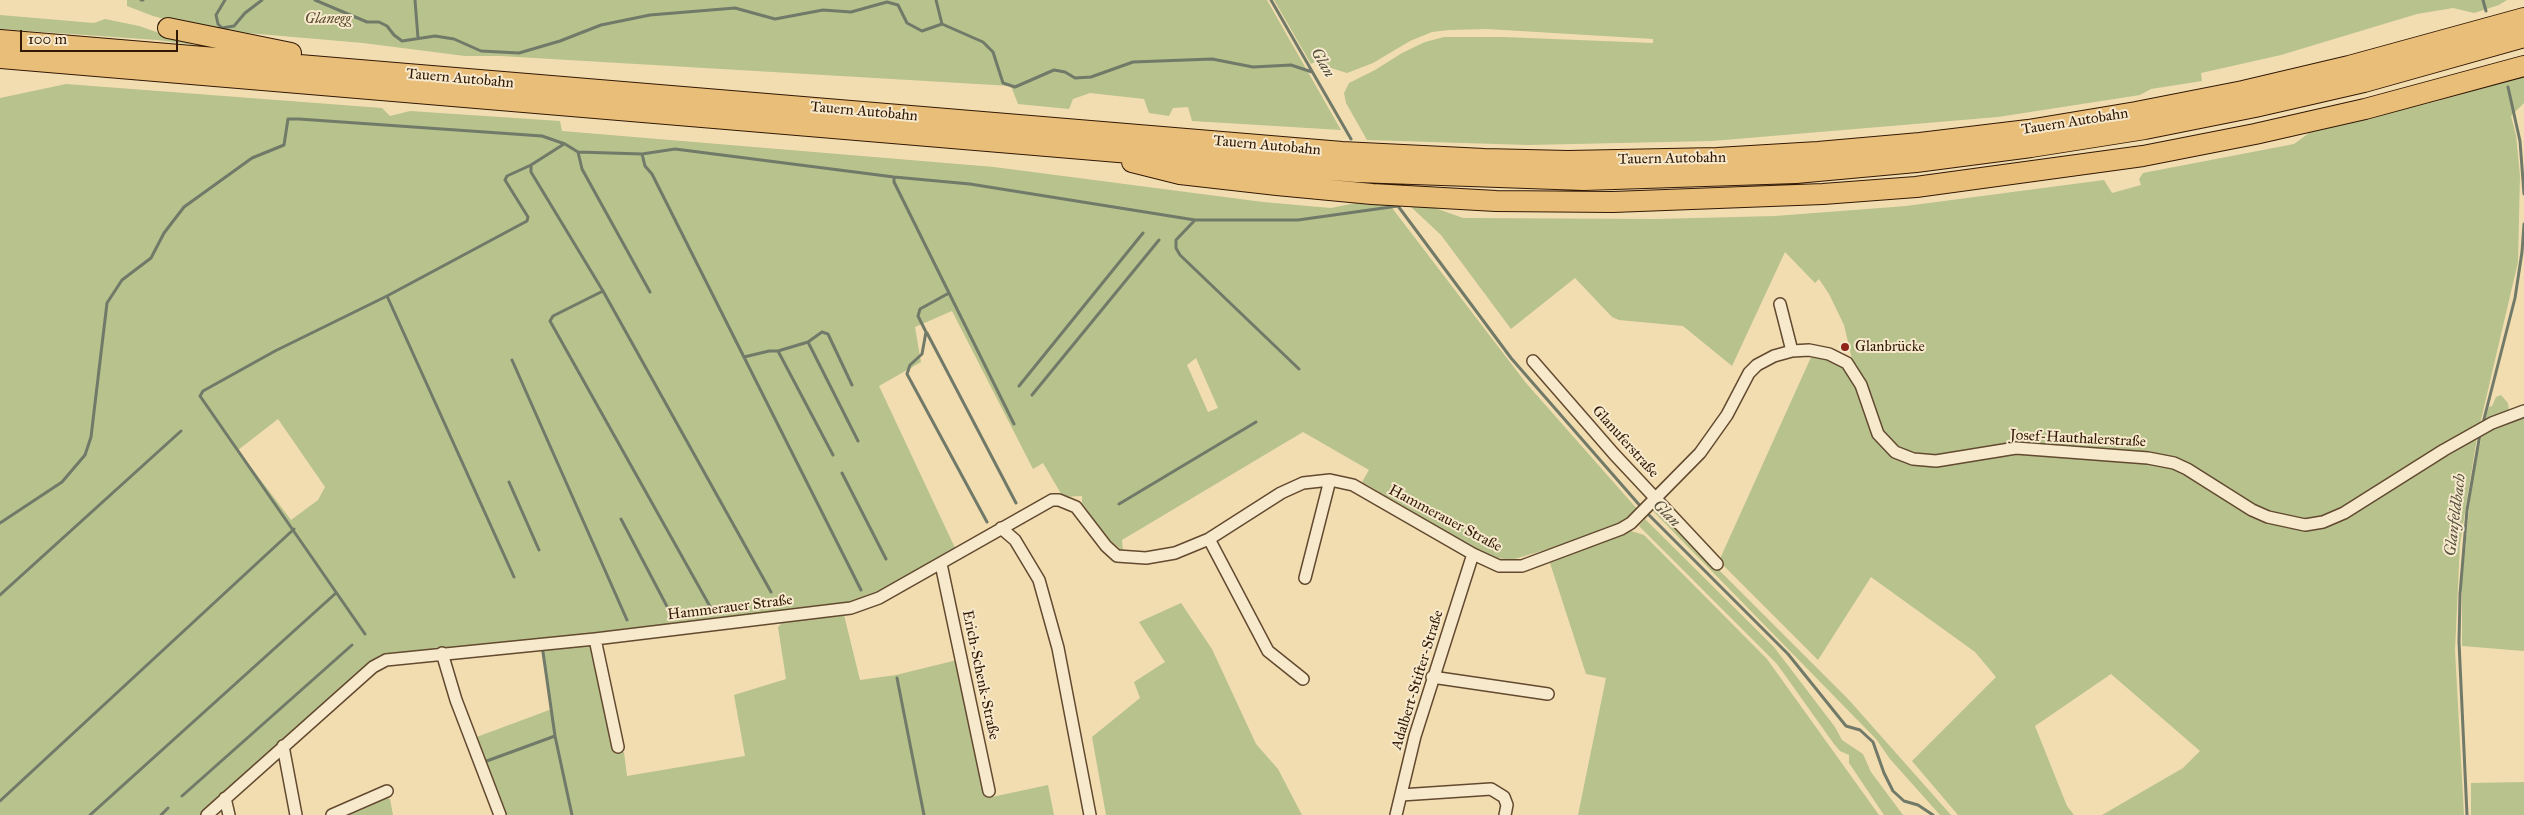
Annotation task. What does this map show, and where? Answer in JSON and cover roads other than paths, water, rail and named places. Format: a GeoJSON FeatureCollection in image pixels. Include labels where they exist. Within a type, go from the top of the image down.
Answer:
{"type":"FeatureCollection","features":[{"type":"Feature","properties":{"kind":"highway","name":"Tauern Autobahn"},"geometry":{"type":"LineString","coordinates":[[0,40],[1342,152],[1568,161],[1717,158],[1920,143],[2048,126],[2243,91],[2349,66],[2524,18]]}},
{"type":"Feature","properties":{"kind":"highway"},"geometry":{"type":"LineString","coordinates":[[168,28],[296,54],[346,61],[356,70]]}},
{"type":"Feature","properties":{"kind":"highway"},"geometry":{"type":"LineString","coordinates":[[1077,149],[1391,174],[1584,180],[1796,173],[1916,162],[2040,146],[2145,129],[2255,107],[2364,82],[2524,37]]}},
{"type":"Feature","properties":{"kind":"highway","name":"Tauern Autobahn"},"geometry":{"type":"LineString","coordinates":[[0,58],[1077,149]]}},
{"type":"Feature","properties":{"kind":"highway"},"geometry":{"type":"LineString","coordinates":[[1077,149],[1180,174],[1372,194],[1496,201],[1612,202],[1749,198],[1916,187],[2143,156],[2255,134],[2365,109],[2524,66]]}},
{"type":"Feature","properties":{"kind":"highway"},"geometry":{"type":"LineString","coordinates":[[82,74],[101,67]]}},
{"type":"Feature","properties":{"kind":"street"},"geometry":{"type":"LineString","coordinates":[[1780,304],[1792,351]]}},
{"type":"Feature","properties":{"kind":"street","name":"Josef-Hauthalerstraße"},"geometry":{"type":"LineString","coordinates":[[1655,500],[1684,471],[1718,429],[1749,373],[1757,365],[1774,356],[1792,351],[1809,350],[1830,354],[1847,363],[1861,385],[1878,434],[1895,452],[1913,459],[1936,461],[2016,448],[2148,458],[2174,463],[2187,469],[2252,510],[2295,524],[2323,522],[2344,513],[2416,467],[2492,423],[2524,411]]}},
{"type":"Feature","properties":{"kind":"street","name":"Glanuferstraße"},"geometry":{"type":"LineString","coordinates":[[1533,361],[1655,500],[1717,564]]}},
{"type":"Feature","properties":{"kind":"street"},"geometry":{"type":"LineString","coordinates":[[1305,578],[1330,480]]}},
{"type":"Feature","properties":{"kind":"street","name":"Hammerauer Straße"},"geometry":{"type":"LineString","coordinates":[[207,815],[373,667],[386,660],[595,639],[851,608],[879,598],[1044,503],[1059,500],[1076,507],[1106,546],[1117,556],[1146,558],[1161,556],[1209,539],[1281,493],[1304,483],[1330,480],[1353,485],[1472,554],[1499,566],[1522,566],[1621,529],[1655,500]]}},
{"type":"Feature","properties":{"kind":"street"},"geometry":{"type":"LineString","coordinates":[[1001,528],[1015,540],[1039,580],[1058,648],[1090,815]]}},
{"type":"Feature","properties":{"kind":"street"},"geometry":{"type":"LineString","coordinates":[[1209,539],[1268,651],[1304,679]]}},
{"type":"Feature","properties":{"kind":"street","name":"Adalbert-Stifter-Straße"},"geometry":{"type":"LineString","coordinates":[[1396,815],[1414,736],[1472,554]]}},
{"type":"Feature","properties":{"kind":"street","name":"Erich-Schenk-Straße"},"geometry":{"type":"LineString","coordinates":[[941,564],[989,791]]}},
{"type":"Feature","properties":{"kind":"street"},"geometry":{"type":"LineString","coordinates":[[595,639],[618,747]]}},
{"type":"Feature","properties":{"kind":"street"},"geometry":{"type":"LineString","coordinates":[[442,653],[456,700],[500,815]]}},
{"type":"Feature","properties":{"kind":"street"},"geometry":{"type":"LineString","coordinates":[[1432,677],[1548,694]]}},
{"type":"Feature","properties":{"kind":"street"},"geometry":{"type":"LineString","coordinates":[[283,746],[296,815]]}},
{"type":"Feature","properties":{"kind":"street"},"geometry":{"type":"LineString","coordinates":[[1401,795],[1491,789],[1504,797],[1507,805],[1505,815]]}},
{"type":"Feature","properties":{"kind":"street"},"geometry":{"type":"LineString","coordinates":[[332,815],[387,791]]}},
{"type":"Feature","properties":{"kind":"street"},"geometry":{"type":"LineString","coordinates":[[225,798],[229,815]]}},
{"type":"Feature","properties":{"kind":"waterway"},"geometry":{"type":"LineString","coordinates":[[225,0],[216,15],[218,24],[222,28],[234,26],[245,13],[262,0]]}},
{"type":"Feature","properties":{"kind":"waterway"},"geometry":{"type":"LineString","coordinates":[[315,0],[367,22],[379,22],[387,26],[402,41],[435,36],[454,39],[481,51],[519,53],[560,41],[601,25],[650,15],[735,8],[775,19],[823,10],[851,12],[887,2],[898,5],[907,23],[922,31],[942,24]]}},
{"type":"Feature","properties":{"kind":"waterway"},"geometry":{"type":"LineString","coordinates":[[415,0],[418,38]]}},
{"type":"Feature","properties":{"kind":"waterway"},"geometry":{"type":"LineString","coordinates":[[936,0],[942,24],[983,42],[993,52],[1003,83],[1015,87],[1054,70],[1065,72],[1075,78],[1091,77],[1133,62],[1212,59],[1253,67],[1291,65],[1312,72]]}},
{"type":"Feature","properties":{"kind":"waterway","name":"Glan"},"geometry":{"type":"LineString","coordinates":[[1271,0],[1351,139]]}},
{"type":"Feature","properties":{"kind":"waterway","name":"Glanfeldbach"},"geometry":{"type":"LineString","coordinates":[[2483,0],[2486,11]]}},
{"type":"Feature","properties":{"kind":"waterway","name":"Glanfeldbach"},"geometry":{"type":"LineString","coordinates":[[2508,87],[2520,141],[2524,194]]}},
{"type":"Feature","properties":{"kind":"waterway"},"geometry":{"type":"LineString","coordinates":[[0,523],[62,482],[85,455],[91,437],[107,303],[122,280],[151,258],[164,233],[184,207],[252,158],[284,145],[288,119],[542,136],[565,144],[578,152],[642,154],[675,149],[894,177],[970,184],[1195,220],[1298,220],[1398,206],[1511,358],[1642,508]]}},
{"type":"Feature","properties":{"kind":"waterway"},"geometry":{"type":"LineString","coordinates":[[365,634],[200,396],[203,391],[275,351],[387,296],[527,221],[528,217],[505,180],[507,176],[531,165],[564,144]]}},
{"type":"Feature","properties":{"kind":"waterway"},"geometry":{"type":"LineString","coordinates":[[578,152],[582,169],[650,292]]}},
{"type":"Feature","properties":{"kind":"waterway"},"geometry":{"type":"LineString","coordinates":[[642,154],[645,166],[652,174],[861,590]]}},
{"type":"Feature","properties":{"kind":"waterway"},"geometry":{"type":"LineString","coordinates":[[531,165],[531,172],[603,291],[771,592]]}},
{"type":"Feature","properties":{"kind":"waterway"},"geometry":{"type":"LineString","coordinates":[[894,177],[894,182],[1014,424]]}},
{"type":"Feature","properties":{"kind":"waterway"},"geometry":{"type":"LineString","coordinates":[[1195,220],[1176,240],[1176,248],[1180,255],[1299,369]]}},
{"type":"Feature","properties":{"kind":"waterway","name":"Glanfeldbach"},"geometry":{"type":"LineString","coordinates":[[2483,423],[2515,298],[2524,224]]}},
{"type":"Feature","properties":{"kind":"waterway"},"geometry":{"type":"LineString","coordinates":[[1019,386],[1143,233]]}},
{"type":"Feature","properties":{"kind":"waterway"},"geometry":{"type":"LineString","coordinates":[[1032,395],[1159,240]]}},
{"type":"Feature","properties":{"kind":"waterway"},"geometry":{"type":"LineString","coordinates":[[603,291],[553,316],[550,321],[712,610]]}},
{"type":"Feature","properties":{"kind":"waterway"},"geometry":{"type":"LineString","coordinates":[[949,293],[920,309],[918,316],[926,332],[922,354],[910,365],[907,374],[987,522]]}},
{"type":"Feature","properties":{"kind":"waterway"},"geometry":{"type":"LineString","coordinates":[[387,296],[514,577]]}},
{"type":"Feature","properties":{"kind":"waterway"},"geometry":{"type":"LineString","coordinates":[[744,357],[769,351],[778,351],[808,342],[822,332],[828,334],[852,385]]}},
{"type":"Feature","properties":{"kind":"waterway"},"geometry":{"type":"LineString","coordinates":[[927,333],[1016,503]]}},
{"type":"Feature","properties":{"kind":"waterway"},"geometry":{"type":"LineString","coordinates":[[808,342],[858,441]]}},
{"type":"Feature","properties":{"kind":"waterway"},"geometry":{"type":"LineString","coordinates":[[778,351],[833,455]]}},
{"type":"Feature","properties":{"kind":"waterway"},"geometry":{"type":"LineString","coordinates":[[512,360],[627,620]]}},
{"type":"Feature","properties":{"kind":"waterway"},"geometry":{"type":"LineString","coordinates":[[1119,504],[1256,422]]}},
{"type":"Feature","properties":{"kind":"waterway"},"geometry":{"type":"LineString","coordinates":[[0,595],[181,431]]}},
{"type":"Feature","properties":{"kind":"waterway","name":"Glanfeldbach"},"geometry":{"type":"LineString","coordinates":[[2467,815],[2459,642],[2460,594],[2467,510],[2480,434]]}},
{"type":"Feature","properties":{"kind":"waterway"},"geometry":{"type":"LineString","coordinates":[[842,473],[886,559]]}},
{"type":"Feature","properties":{"kind":"waterway"},"geometry":{"type":"LineString","coordinates":[[509,482],[539,550]]}},
{"type":"Feature","properties":{"kind":"waterway","name":"Glan"},"geometry":{"type":"LineString","coordinates":[[1646,512],[1788,654],[1846,726],[1860,730],[1873,742],[1884,773],[1893,791],[1904,801],[1918,805],[1933,815]]}},
{"type":"Feature","properties":{"kind":"waterway"},"geometry":{"type":"LineString","coordinates":[[621,519],[671,614]]}},
{"type":"Feature","properties":{"kind":"waterway"},"geometry":{"type":"LineString","coordinates":[[0,801],[294,529]]}},
{"type":"Feature","properties":{"kind":"waterway"},"geometry":{"type":"LineString","coordinates":[[90,815],[336,593]]}},
{"type":"Feature","properties":{"kind":"waterway"},"geometry":{"type":"LineString","coordinates":[[182,796],[352,645]]}},
{"type":"Feature","properties":{"kind":"waterway"},"geometry":{"type":"LineString","coordinates":[[543,652],[555,736],[572,815]]}},
{"type":"Feature","properties":{"kind":"waterway"},"geometry":{"type":"LineString","coordinates":[[897,678],[924,815]]}},
{"type":"Feature","properties":{"kind":"waterway"},"geometry":{"type":"LineString","coordinates":[[484,762],[555,736]]}},
{"type":"Feature","properties":{"kind":"waterway"},"geometry":{"type":"LineString","coordinates":[[161,815],[168,808]]}},
{"type":"Feature","properties":{"kind":"place","name":"Glanbrücke"},"geometry":{"type":"Point","coordinates":[1845,347]}},
{"type":"Feature","properties":{"kind":"park label","name":"Glanegg"},"geometry":{"type":"Point","coordinates":[328,19]}}]}
